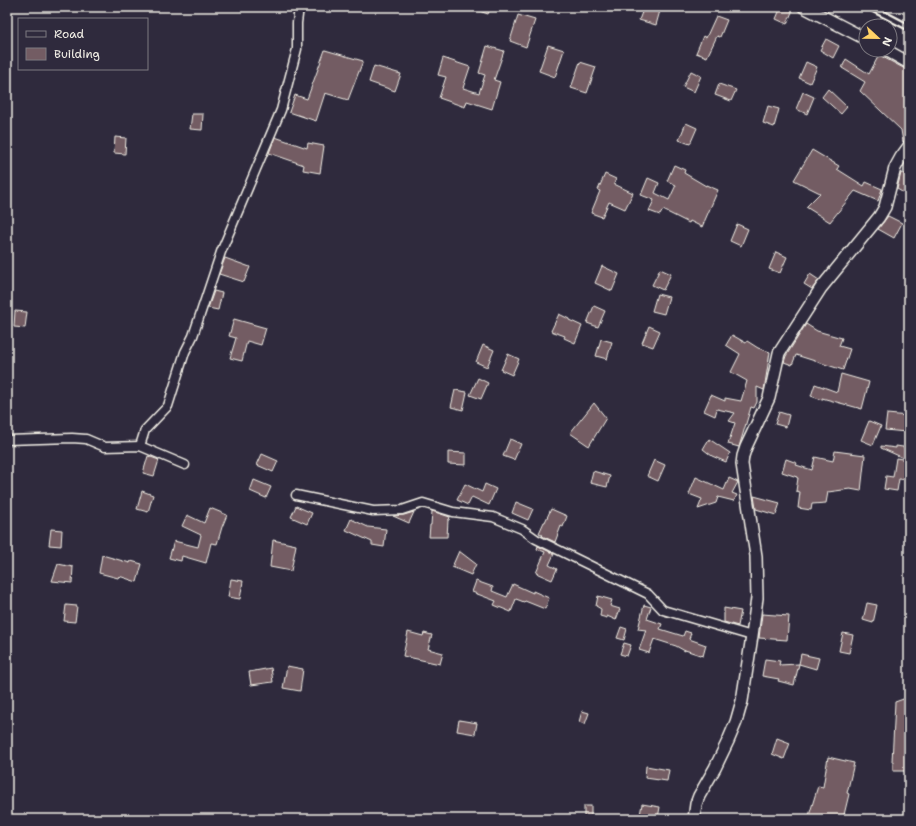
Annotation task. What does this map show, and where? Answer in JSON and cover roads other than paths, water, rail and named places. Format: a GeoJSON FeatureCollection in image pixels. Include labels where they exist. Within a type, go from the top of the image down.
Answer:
{"type":"FeatureCollection","features":[{"type":"Feature","properties":{"kind":"street"},"geometry":{"type":"LineString","coordinates":[[140,446],[145,430],[168,406],[184,352],[193,336],[221,252],[281,110],[297,49],[297,23],[299,7]]}},
{"type":"Feature","properties":{"kind":"street"},"geometry":{"type":"LineString","coordinates":[[804,7],[858,35]]}},
{"type":"Feature","properties":{"kind":"street"},"geometry":{"type":"LineString","coordinates":[[898,57],[909,63]]}},
{"type":"Feature","properties":{"kind":"street"},"geometry":{"type":"LineString","coordinates":[[694,819],[699,796],[715,768],[736,722],[742,701],[752,636],[757,598],[756,556],[742,464],[743,456],[769,398],[779,354],[821,288],[879,217],[888,198],[895,168],[909,146]]}},
{"type":"Feature","properties":{"kind":"street"},"geometry":{"type":"LineString","coordinates":[[7,440],[72,438],[86,440],[105,448],[140,446],[185,465]]}},
{"type":"Feature","properties":{"kind":"street"},"geometry":{"type":"LineString","coordinates":[[296,495],[373,511],[402,510],[423,503],[453,512],[493,517],[522,529],[536,539],[648,594],[663,610],[752,636]]}},
{"type":"Feature","properties":{"kind":"railway"},"geometry":{"type":"LineString","coordinates":[[863,7],[909,31]]}},
{"type":"Feature","properties":{"kind":"railway"},"geometry":{"type":"LineString","coordinates":[[877,7],[909,24]]}}]}
